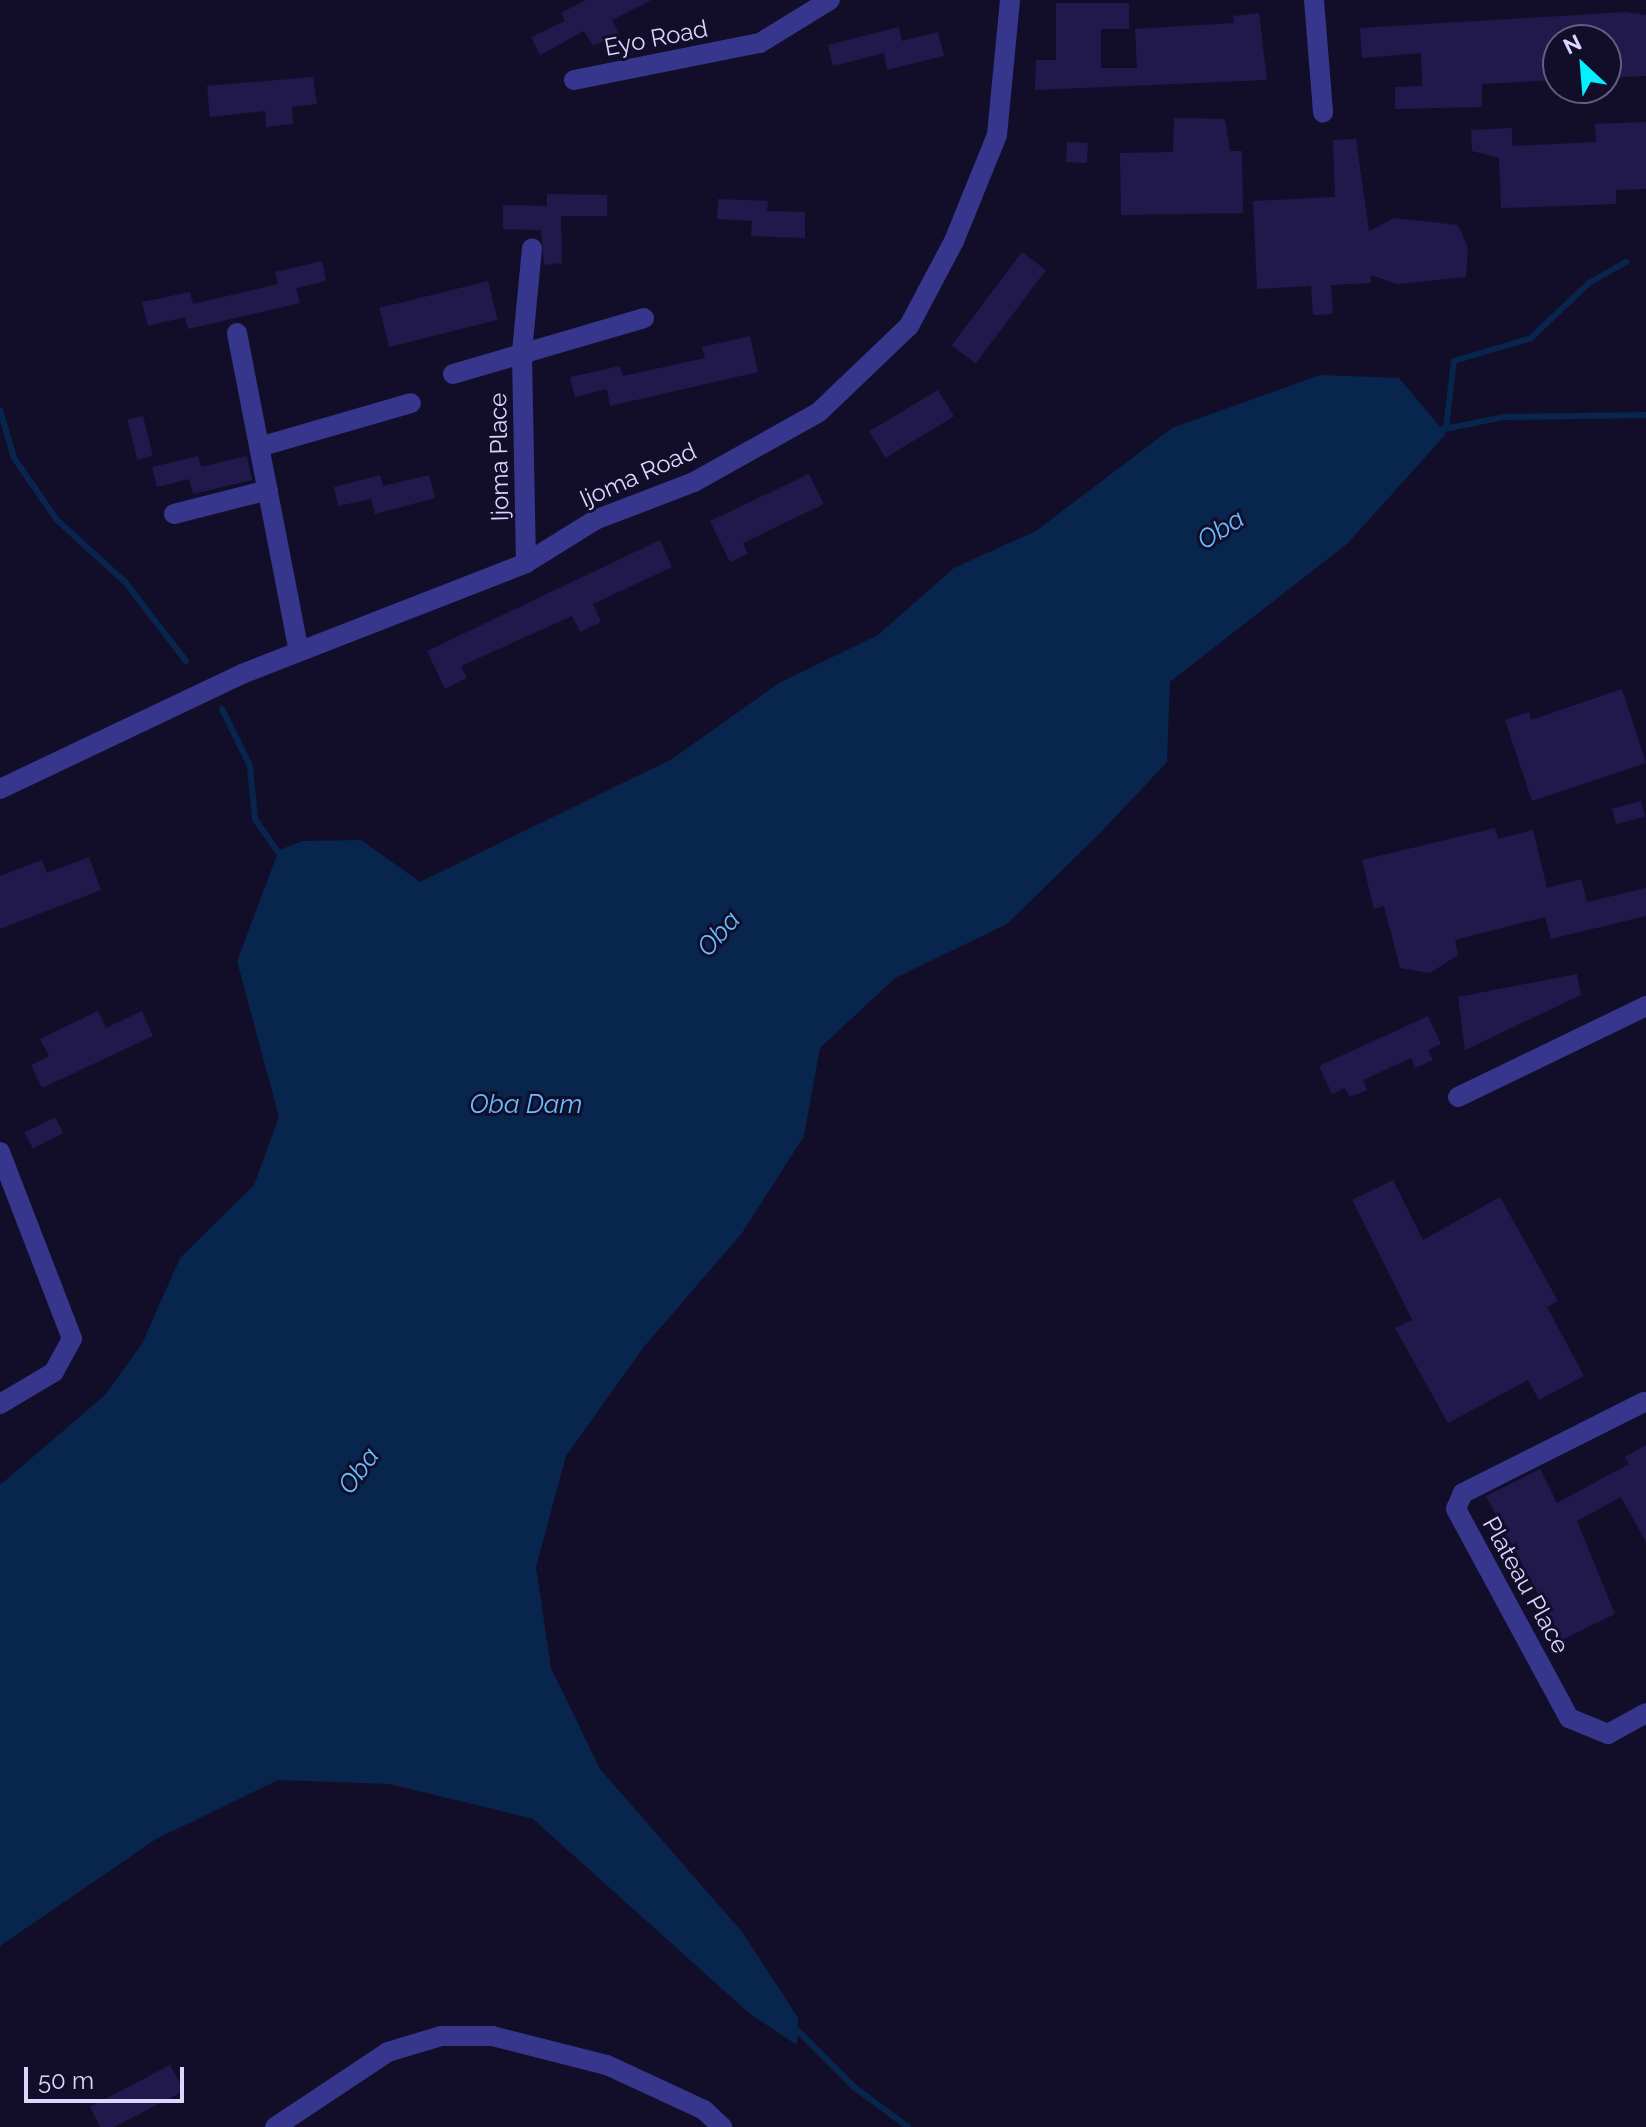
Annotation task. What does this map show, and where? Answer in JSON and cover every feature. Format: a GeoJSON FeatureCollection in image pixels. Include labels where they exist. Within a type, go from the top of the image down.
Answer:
{"type":"FeatureCollection","features":[{"type":"Feature","properties":{"kind":"street","name":"Eyo Road"},"geometry":{"type":"LineString","coordinates":[[574,80],[760,43],[830,0]]}},
{"type":"Feature","properties":{"kind":"street","name":"Ijoma Road"},"geometry":{"type":"LineString","coordinates":[[0,789],[299,651],[526,563],[595,520],[694,482],[819,412],[909,326],[997,135],[1010,0]]}},
{"type":"Feature","properties":{"kind":"street"},"geometry":{"type":"LineString","coordinates":[[1314,0],[1323,113]]}},
{"type":"Feature","properties":{"kind":"street","name":"Ijoma Place"},"geometry":{"type":"LineString","coordinates":[[526,563],[522,352],[532,248]]}},
{"type":"Feature","properties":{"kind":"street","name":"Ijoma Place"},"geometry":{"type":"LineString","coordinates":[[453,374],[644,318]]}},
{"type":"Feature","properties":{"kind":"street"},"geometry":{"type":"LineString","coordinates":[[237,333],[299,651]]}},
{"type":"Feature","properties":{"kind":"street"},"geometry":{"type":"LineString","coordinates":[[259,447],[411,403]]}},
{"type":"Feature","properties":{"kind":"street"},"geometry":{"type":"LineString","coordinates":[[174,514],[268,490]]}},
{"type":"Feature","properties":{"kind":"street"},"geometry":{"type":"LineString","coordinates":[[1458,1097],[1646,1006]]}},
{"type":"Feature","properties":{"kind":"street"},"geometry":{"type":"LineString","coordinates":[[0,1152],[63,1302],[72,1339],[54,1372],[0,1404]]}},
{"type":"Feature","properties":{"kind":"street","name":"Plateau Place"},"geometry":{"type":"LineString","coordinates":[[1644,1402],[1463,1493],[1456,1509],[1569,1718],[1608,1734],[1646,1713]]}},
{"type":"Feature","properties":{"kind":"street"},"geometry":{"type":"LineString","coordinates":[[275,2127],[388,2052],[467,2036],[607,2065],[704,2110],[722,2127]]}},
{"type":"Feature","properties":{"kind":"water","name":"Oba Dam"},"geometry":{"type":"Polygon","coordinates":[[[1320,375],[1399,378],[1446,434],[1348,543],[1170,682],[1167,762],[1101,832],[1007,924],[895,978],[820,1048],[804,1136],[742,1233],[643,1348],[566,1456],[536,1567],[551,1668],[600,1769],[743,1933],[798,2018],[797,2045],[749,2013],[533,1819],[390,1784],[278,1780],[156,1839],[0,1946],[0,1485],[105,1395],[142,1344],[180,1258],[254,1185],[279,1117],[237,961],[279,850],[303,841],[361,840],[420,882],[672,759],[779,683],[878,635],[954,568],[1036,531],[1172,428],[1320,375]]]}},
{"type":"Feature","properties":{"kind":"building"},"geometry":{"type":"Polygon","coordinates":[[[586,0],[651,0],[612,20],[619,33],[593,46],[584,31],[540,55],[531,37],[565,21],[561,13],[586,0]]]}},
{"type":"Feature","properties":{"kind":"building"},"geometry":{"type":"Polygon","coordinates":[[[1056,3],[1129,3],[1129,29],[1101,29],[1101,68],[1137,68],[1135,29],[1234,23],[1233,16],[1259,13],[1267,80],[1035,90],[1036,60],[1056,60],[1056,3]]]}},
{"type":"Feature","properties":{"kind":"building"},"geometry":{"type":"Polygon","coordinates":[[[1626,12],[1646,15],[1646,76],[1622,77],[1622,24],[1542,24],[1542,81],[1482,84],[1482,107],[1395,109],[1395,87],[1422,86],[1421,53],[1362,58],[1360,28],[1626,12]]]}},
{"type":"Feature","properties":{"kind":"building"},"geometry":{"type":"Polygon","coordinates":[[[899,27],[902,41],[938,32],[944,56],[887,70],[884,53],[833,66],[828,45],[899,27]]]}},
{"type":"Feature","properties":{"kind":"building"},"geometry":{"type":"Polygon","coordinates":[[[313,77],[317,104],[292,107],[293,124],[266,127],[265,111],[210,117],[207,86],[313,77]]]}},
{"type":"Feature","properties":{"kind":"building"},"geometry":{"type":"Polygon","coordinates":[[[1174,118],[1225,119],[1230,151],[1242,151],[1243,213],[1121,215],[1120,153],[1173,152],[1174,118]]]}},
{"type":"Feature","properties":{"kind":"building"},"geometry":{"type":"Polygon","coordinates":[[[1646,122],[1646,189],[1616,190],[1616,204],[1501,208],[1499,158],[1472,151],[1471,130],[1512,128],[1512,146],[1596,142],[1595,124],[1646,122]]]}},
{"type":"Feature","properties":{"kind":"building"},"geometry":{"type":"Polygon","coordinates":[[[1356,139],[1369,231],[1395,218],[1458,225],[1468,248],[1466,277],[1397,284],[1371,275],[1371,283],[1331,285],[1333,314],[1313,315],[1311,286],[1257,289],[1253,201],[1335,197],[1333,140],[1356,139]]]}},
{"type":"Feature","properties":{"kind":"building"},"geometry":{"type":"Polygon","coordinates":[[[1067,142],[1088,143],[1087,163],[1066,162],[1067,142]]]}},
{"type":"Feature","properties":{"kind":"building"},"geometry":{"type":"Polygon","coordinates":[[[547,194],[607,195],[607,216],[561,216],[562,263],[544,265],[541,230],[503,229],[503,205],[547,206],[547,194]]]}},
{"type":"Feature","properties":{"kind":"building"},"geometry":{"type":"Polygon","coordinates":[[[718,199],[768,201],[767,211],[805,212],[805,238],[751,236],[752,221],[717,219],[718,199]]]}},
{"type":"Feature","properties":{"kind":"building"},"geometry":{"type":"Polygon","coordinates":[[[1022,252],[1046,270],[976,363],[952,345],[1022,252]]]}},
{"type":"Feature","properties":{"kind":"building"},"geometry":{"type":"Polygon","coordinates":[[[322,261],[326,281],[296,288],[300,303],[188,329],[185,317],[148,326],[142,302],[190,292],[193,304],[278,284],[275,272],[322,261]]]}},
{"type":"Feature","properties":{"kind":"building"},"geometry":{"type":"Polygon","coordinates":[[[488,281],[498,320],[389,347],[379,308],[488,281]]]}},
{"type":"Feature","properties":{"kind":"building"},"geometry":{"type":"Polygon","coordinates":[[[750,336],[758,372],[610,406],[607,389],[575,397],[570,377],[620,366],[623,376],[705,358],[702,347],[750,336]]]}},
{"type":"Feature","properties":{"kind":"building"},"geometry":{"type":"Polygon","coordinates":[[[938,390],[954,417],[885,458],[869,431],[938,390]]]}},
{"type":"Feature","properties":{"kind":"building"},"geometry":{"type":"Polygon","coordinates":[[[143,416],[153,456],[137,460],[127,420],[143,416]]]}},
{"type":"Feature","properties":{"kind":"building"},"geometry":{"type":"Polygon","coordinates":[[[198,456],[201,467],[247,456],[252,480],[193,494],[189,479],[157,487],[152,467],[198,456]]]}},
{"type":"Feature","properties":{"kind":"building"},"geometry":{"type":"Polygon","coordinates":[[[809,474],[824,504],[743,543],[748,554],[730,562],[710,521],[809,474]]]}},
{"type":"Feature","properties":{"kind":"building"},"geometry":{"type":"Polygon","coordinates":[[[380,475],[383,486],[429,475],[435,498],[375,514],[371,499],[338,506],[334,487],[380,475]]]}},
{"type":"Feature","properties":{"kind":"building"},"geometry":{"type":"Polygon","coordinates":[[[660,540],[672,567],[593,604],[601,622],[580,632],[572,616],[461,666],[467,678],[445,689],[427,651],[660,540]]]}},
{"type":"Feature","properties":{"kind":"building"},"geometry":{"type":"Polygon","coordinates":[[[1622,689],[1646,763],[1532,801],[1505,720],[1529,712],[1531,720],[1622,689]]]}},
{"type":"Feature","properties":{"kind":"building"},"geometry":{"type":"Polygon","coordinates":[[[1641,801],[1645,816],[1616,824],[1612,809],[1641,801]]]}},
{"type":"Feature","properties":{"kind":"building"},"geometry":{"type":"Polygon","coordinates":[[[1495,828],[1498,839],[1533,830],[1547,888],[1581,879],[1587,902],[1646,888],[1646,916],[1551,939],[1545,917],[1455,940],[1458,955],[1430,973],[1400,968],[1384,906],[1374,909],[1362,860],[1495,828]]]}},
{"type":"Feature","properties":{"kind":"building"},"geometry":{"type":"Polygon","coordinates":[[[89,857],[101,890],[0,929],[0,876],[42,860],[47,873],[89,857]]]}},
{"type":"Feature","properties":{"kind":"building"},"geometry":{"type":"Polygon","coordinates":[[[1577,974],[1581,995],[1465,1050],[1458,997],[1577,974]]]}},
{"type":"Feature","properties":{"kind":"building"},"geometry":{"type":"Polygon","coordinates":[[[98,1011],[106,1028],[142,1011],[153,1036],[42,1088],[31,1065],[49,1056],[40,1039],[98,1011]]]}},
{"type":"Feature","properties":{"kind":"building"},"geometry":{"type":"Polygon","coordinates":[[[1428,1016],[1441,1044],[1428,1050],[1433,1060],[1415,1068],[1411,1058],[1363,1080],[1367,1090],[1350,1097],[1345,1088],[1332,1094],[1319,1066],[1428,1016]]]}},
{"type":"Feature","properties":{"kind":"building"},"geometry":{"type":"Polygon","coordinates":[[[55,1117],[63,1133],[33,1148],[25,1132],[55,1117]]]}},
{"type":"Feature","properties":{"kind":"building"},"geometry":{"type":"Polygon","coordinates":[[[1393,1180],[1423,1240],[1500,1197],[1558,1301],[1547,1307],[1584,1376],[1539,1400],[1528,1380],[1448,1423],[1395,1328],[1412,1320],[1352,1200],[1393,1180]]]}},
{"type":"Feature","properties":{"kind":"building"},"geometry":{"type":"Polygon","coordinates":[[[1646,1445],[1646,1542],[1621,1497],[1577,1521],[1615,1614],[1562,1640],[1486,1496],[1540,1469],[1557,1503],[1629,1464],[1625,1457],[1646,1445]]]}},
{"type":"Feature","properties":{"kind":"building"},"geometry":{"type":"Polygon","coordinates":[[[170,2065],[184,2091],[114,2127],[100,2127],[90,2107],[170,2065]]]}},
{"type":"Feature","properties":{"kind":"waterway"},"geometry":{"type":"LineString","coordinates":[[1446,427],[1454,361],[1531,338],[1589,283],[1626,262]]}},
{"type":"Feature","properties":{"kind":"waterway"},"geometry":{"type":"LineString","coordinates":[[0,410],[14,458],[57,520],[125,582],[186,661]]}},
{"type":"Feature","properties":{"kind":"waterway","name":"Oba"},"geometry":{"type":"LineString","coordinates":[[1435,431],[1503,417],[1646,415]]}},
{"type":"Feature","properties":{"kind":"waterway"},"geometry":{"type":"LineString","coordinates":[[222,709],[250,766],[255,819],[282,858]]}},
{"type":"Feature","properties":{"kind":"waterway"},"geometry":{"type":"LineString","coordinates":[[794,2027],[854,2087],[908,2127]]}}]}
